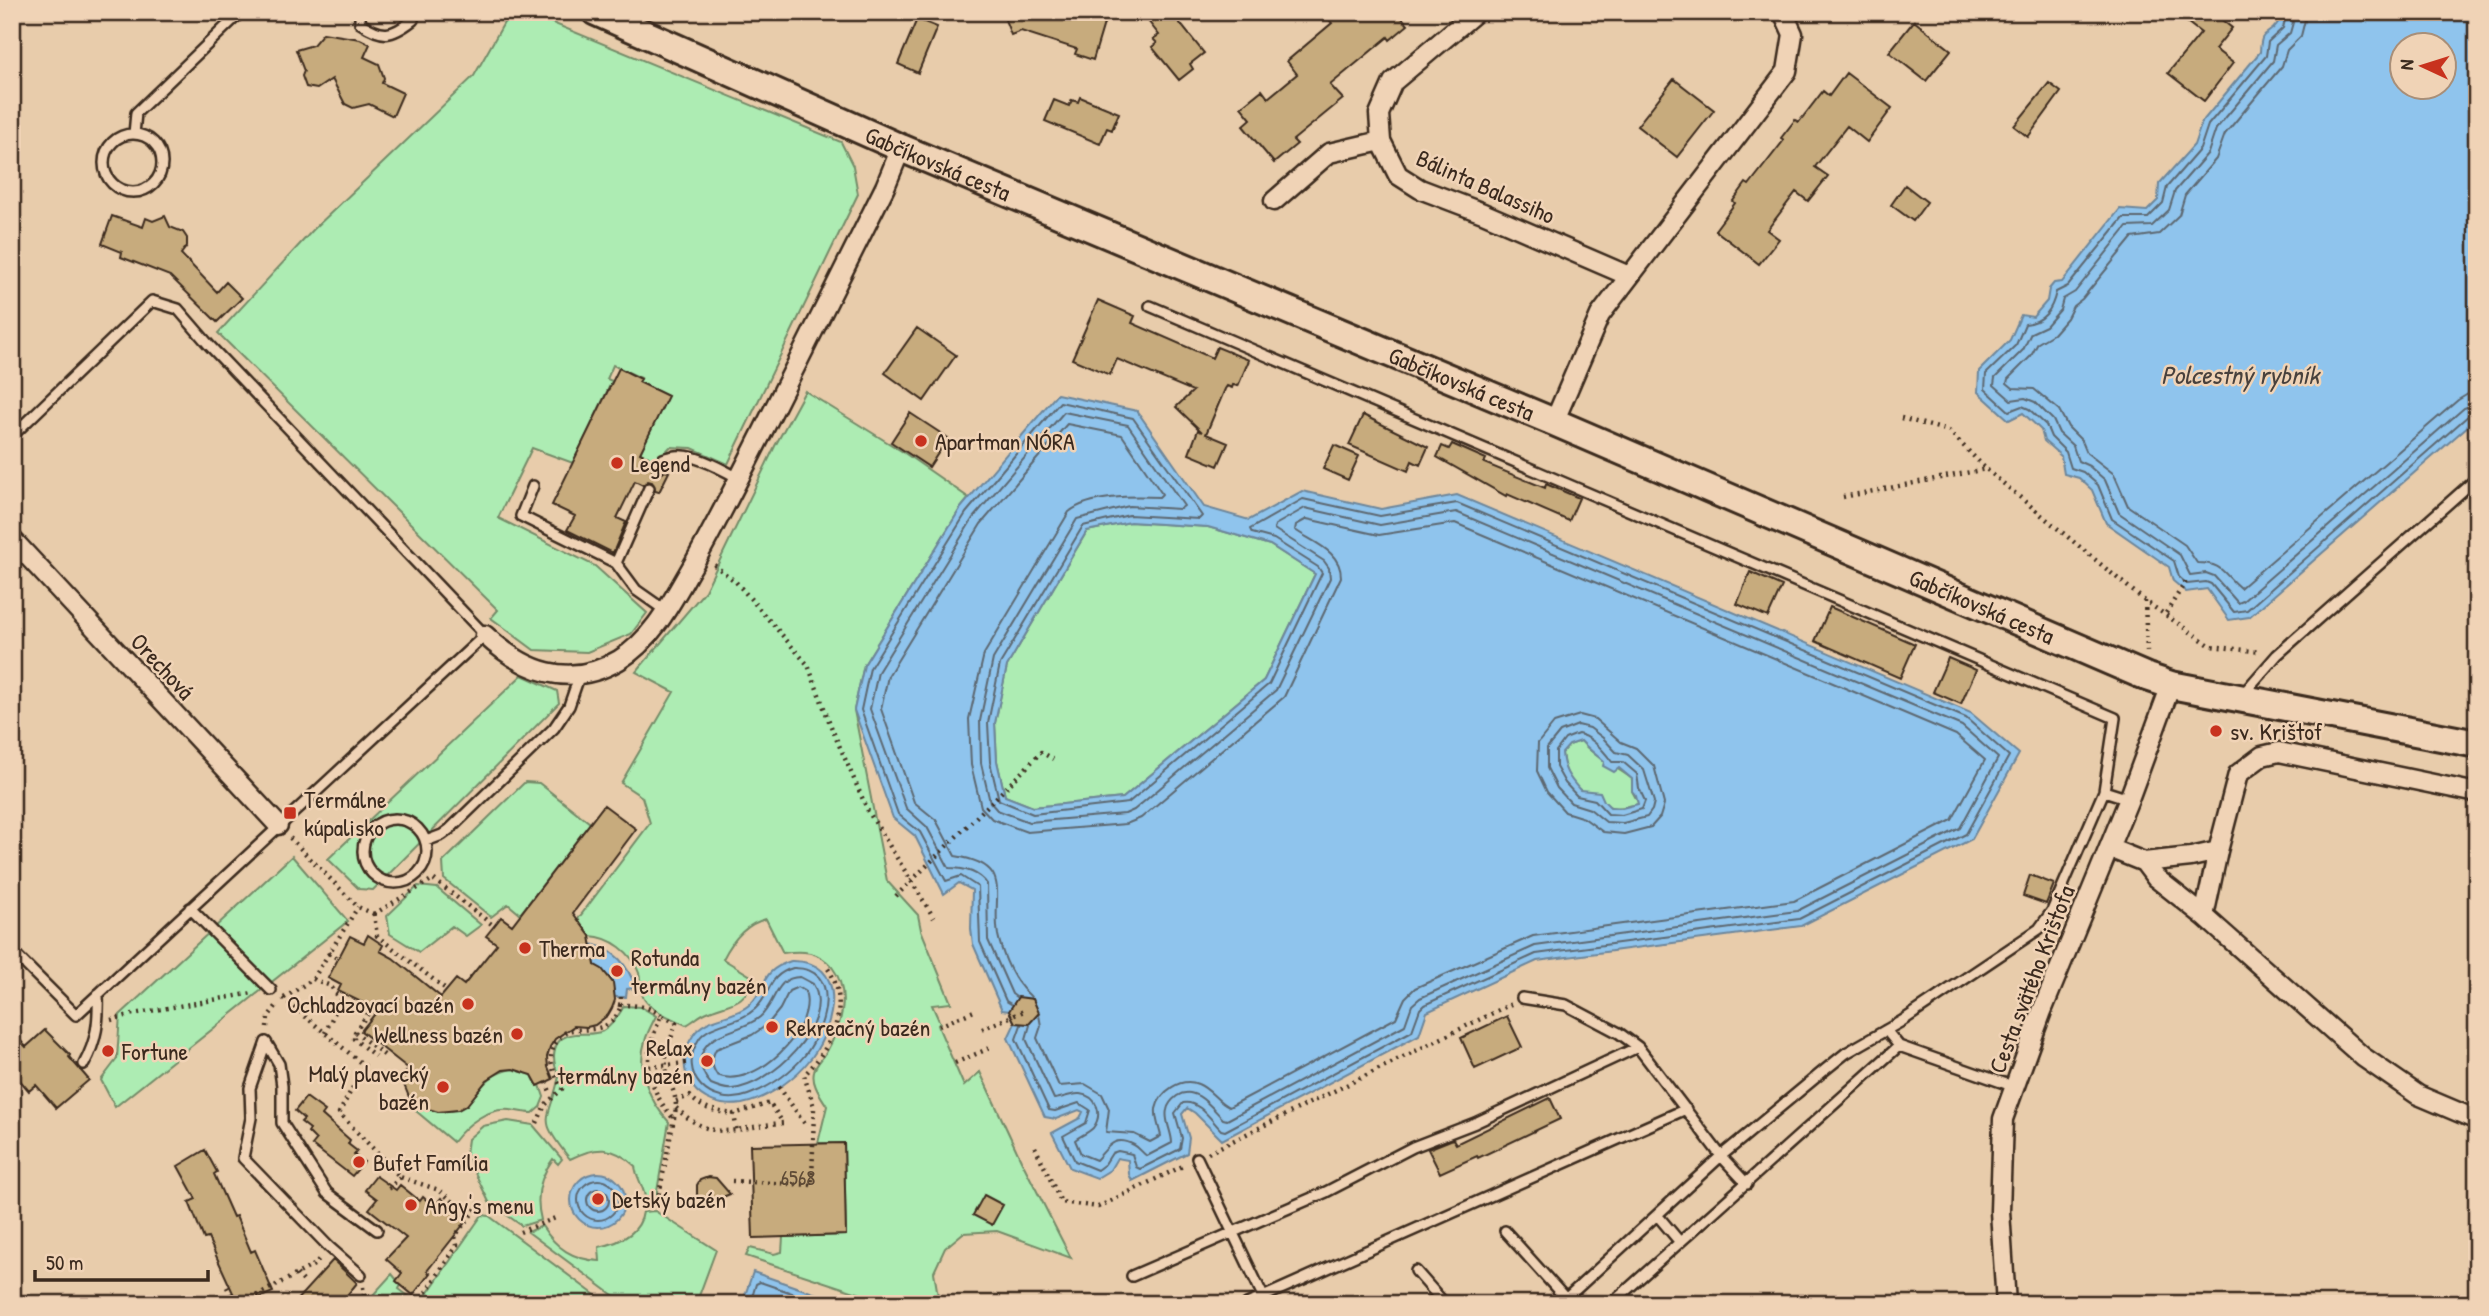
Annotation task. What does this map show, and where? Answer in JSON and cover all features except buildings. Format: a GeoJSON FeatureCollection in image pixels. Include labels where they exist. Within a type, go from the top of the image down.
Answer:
{"type":"FeatureCollection","features":[{"type":"Feature","properties":{"kind":"main road","name":"Gabčíkovská cesta"},"geometry":{"type":"LineString","coordinates":[[596,12],[901,148],[1554,422],[2159,681],[2477,744]]}},
{"type":"Feature","properties":{"kind":"street","name":"Bálinta Balassiho"},"geometry":{"type":"LineString","coordinates":[[1476,12],[1393,82],[1378,114],[1381,141],[1398,175],[1420,189],[1629,276]]}},
{"type":"Feature","properties":{"kind":"street"},"geometry":{"type":"LineString","coordinates":[[1554,422],[1600,315],[1787,71],[1793,34],[1783,12]]}},
{"type":"Feature","properties":{"kind":"street"},"geometry":{"type":"LineString","coordinates":[[1274,201],[1329,153],[1381,141]]}},
{"type":"Feature","properties":{"kind":"street"},"geometry":{"type":"LineString","coordinates":[[485,635],[505,654],[549,673],[581,673],[607,666],[627,654],[646,637],[666,611],[715,528],[885,187],[901,148]]}},
{"type":"Feature","properties":{"kind":"street","name":"Orechová"},"geometry":{"type":"LineString","coordinates":[[12,540],[278,825]]}},
{"type":"Feature","properties":{"kind":"street","name":"Cesta svätého Krištofa"},"geometry":{"type":"LineString","coordinates":[[2006,1304],[2000,1211],[2003,1119],[2042,1012],[2129,799],[2159,681]]}},
{"type":"Feature","properties":{"kind":"street"},"geometry":{"type":"LineString","coordinates":[[2204,916],[2238,774],[2262,756],[2279,752],[2477,793]]}},
{"type":"Feature","properties":{"kind":"street"},"geometry":{"type":"LineString","coordinates":[[2109,848],[2144,862],[2191,858],[2218,851]]}},
{"type":"Feature","properties":{"kind":"street"},"geometry":{"type":"LineString","coordinates":[[2144,862],[2156,878],[2204,916],[2363,1057],[2418,1095],[2477,1120]]}},
{"type":"Feature","properties":{"kind":"lane"},"geometry":{"type":"LineString","coordinates":[[134,134],[136,113],[241,12]]}},
{"type":"Feature","properties":{"kind":"lane"},"geometry":{"type":"LineString","coordinates":[[360,12],[360,23],[377,34],[397,33],[413,20],[414,12]]}},
{"type":"Feature","properties":{"kind":"lane"},"geometry":{"type":"LineString","coordinates":[[134,134],[153,141],[162,159],[162,169],[151,186],[132,192],[114,185],[107,177],[104,167],[108,148],[124,135],[134,134]]}},
{"type":"Feature","properties":{"kind":"lane"},"geometry":{"type":"LineString","coordinates":[[12,436],[152,301],[178,309],[209,345],[485,635],[76,1015],[12,951]]}},
{"type":"Feature","properties":{"kind":"lane"},"geometry":{"type":"LineString","coordinates":[[1150,306],[2115,718],[2104,791],[2052,911],[2039,929],[1836,1061],[1721,1156],[1563,1301],[1505,1231]]}},
{"type":"Feature","properties":{"kind":"lane"},"geometry":{"type":"LineString","coordinates":[[659,468],[663,459],[675,454],[704,460],[739,478]]}},
{"type":"Feature","properties":{"kind":"lane"},"geometry":{"type":"LineString","coordinates":[[2240,698],[2277,654],[2477,478]]}},
{"type":"Feature","properties":{"kind":"lane"},"geometry":{"type":"LineString","coordinates":[[533,486],[521,516],[616,564],[636,590],[666,611]]}},
{"type":"Feature","properties":{"kind":"lane"},"geometry":{"type":"LineString","coordinates":[[616,564],[649,488]]}},
{"type":"Feature","properties":{"kind":"lane"},"geometry":{"type":"LineString","coordinates":[[426,841],[450,829],[554,728],[569,706],[581,673]]}},
{"type":"Feature","properties":{"kind":"lane"},"geometry":{"type":"LineString","coordinates":[[2104,791],[2129,799]]}},
{"type":"Feature","properties":{"kind":"lane"},"geometry":{"type":"LineString","coordinates":[[387,820],[406,820],[415,825],[426,841],[426,859],[416,875],[408,880],[389,882],[380,879],[373,873],[364,857],[366,838],[378,823],[387,820]]}},
{"type":"Feature","properties":{"kind":"lane"},"geometry":{"type":"LineString","coordinates":[[190,908],[271,990]]}},
{"type":"Feature","properties":{"kind":"lane"},"geometry":{"type":"LineString","coordinates":[[84,1064],[100,1022],[97,994]]}},
{"type":"Feature","properties":{"kind":"lane"},"geometry":{"type":"LineString","coordinates":[[1522,998],[1566,1005],[1619,1033],[1638,1047],[1721,1156],[1747,1184]]}},
{"type":"Feature","properties":{"kind":"lane"},"geometry":{"type":"LineString","coordinates":[[1886,1030],[1899,1046],[2015,1087]]}},
{"type":"Feature","properties":{"kind":"lane"},"geometry":{"type":"LineString","coordinates":[[265,1042],[279,1064],[282,1123],[327,1193],[377,1230]]}},
{"type":"Feature","properties":{"kind":"lane"},"geometry":{"type":"LineString","coordinates":[[265,1042],[250,1088],[251,1118],[243,1158],[361,1275]]}},
{"type":"Feature","properties":{"kind":"lane"},"geometry":{"type":"LineString","coordinates":[[1611,1304],[1899,1046]]}},
{"type":"Feature","properties":{"kind":"lane"},"geometry":{"type":"LineString","coordinates":[[1132,1276],[1326,1192],[1413,1147],[1475,1123],[1638,1047]]}},
{"type":"Feature","properties":{"kind":"lane"},"geometry":{"type":"LineString","coordinates":[[1247,1304],[1686,1109]]}},
{"type":"Feature","properties":{"kind":"lane"},"geometry":{"type":"LineString","coordinates":[[1197,1158],[1263,1296]]}},
{"type":"Feature","properties":{"kind":"lane"},"geometry":{"type":"LineString","coordinates":[[1658,1216],[1679,1241]]}},
{"type":"Feature","properties":{"kind":"lane"},"geometry":{"type":"LineString","coordinates":[[1416,1271],[1445,1304]]}},
{"type":"Feature","properties":{"kind":"path"},"geometry":{"type":"LineString","coordinates":[[1901,418],[1949,431],[1986,469],[2145,601],[2211,646],[2277,654]]}},
{"type":"Feature","properties":{"kind":"path"},"geometry":{"type":"LineString","coordinates":[[1843,497],[1986,469]]}},
{"type":"Feature","properties":{"kind":"path"},"geometry":{"type":"LineString","coordinates":[[2166,613],[2188,578]]}},
{"type":"Feature","properties":{"kind":"path"},"geometry":{"type":"LineString","coordinates":[[736,582],[808,665],[867,811],[934,918]]}},
{"type":"Feature","properties":{"kind":"path"},"geometry":{"type":"LineString","coordinates":[[2145,601],[2159,681]]}},
{"type":"Feature","properties":{"kind":"path"},"geometry":{"type":"LineString","coordinates":[[896,896],[1041,752],[1052,759]]}},
{"type":"Feature","properties":{"kind":"path"},"geometry":{"type":"LineString","coordinates":[[278,825],[358,907],[374,914]]}},
{"type":"Feature","properties":{"kind":"path"},"geometry":{"type":"LineString","coordinates":[[374,914],[433,880],[494,926]]}},
{"type":"Feature","properties":{"kind":"path"},"geometry":{"type":"LineString","coordinates":[[265,1042],[268,1017],[283,998],[313,979],[358,907]]}},
{"type":"Feature","properties":{"kind":"path"},"geometry":{"type":"LineString","coordinates":[[374,914],[376,938],[447,990]]}},
{"type":"Feature","properties":{"kind":"path"},"geometry":{"type":"LineString","coordinates":[[328,953],[339,959]]}},
{"type":"Feature","properties":{"kind":"path"},"geometry":{"type":"LineString","coordinates":[[732,1181],[812,1185],[814,1107],[804,1075],[826,1047],[838,1019],[840,995],[835,978],[827,966]]}},
{"type":"Feature","properties":{"kind":"path"},"geometry":{"type":"LineString","coordinates":[[313,979],[331,986],[335,993],[343,996],[325,1033]]}},
{"type":"Feature","properties":{"kind":"path"},"geometry":{"type":"LineString","coordinates":[[100,1022],[271,990],[366,1067]]}},
{"type":"Feature","properties":{"kind":"path"},"geometry":{"type":"LineString","coordinates":[[537,1123],[545,1105],[562,1089],[551,1060],[556,1042],[572,1030],[579,1032],[603,1028],[614,1018],[621,1005],[621,997]]}},
{"type":"Feature","properties":{"kind":"path"},"geometry":{"type":"LineString","coordinates":[[1035,1147],[1061,1202],[1098,1207],[1522,998]]}},
{"type":"Feature","properties":{"kind":"path"},"geometry":{"type":"LineString","coordinates":[[614,1004],[652,1009],[676,1023],[665,1065],[676,1095],[676,1105],[656,1210]]}},
{"type":"Feature","properties":{"kind":"path"},"geometry":{"type":"LineString","coordinates":[[372,1008],[355,1032],[354,1039],[374,1056]]}},
{"type":"Feature","properties":{"kind":"path"},"geometry":{"type":"LineString","coordinates":[[939,1026],[974,1011]]}},
{"type":"Feature","properties":{"kind":"path"},"geometry":{"type":"LineString","coordinates":[[982,1030],[1024,1011]]}},
{"type":"Feature","properties":{"kind":"path"},"geometry":{"type":"LineString","coordinates":[[662,1015],[649,1048],[649,1067],[661,1105],[673,1118]]}},
{"type":"Feature","properties":{"kind":"path"},"geometry":{"type":"LineString","coordinates":[[599,1022],[603,1028]]}},
{"type":"Feature","properties":{"kind":"path"},"geometry":{"type":"LineString","coordinates":[[355,1032],[388,1056]]}},
{"type":"Feature","properties":{"kind":"path"},"geometry":{"type":"LineString","coordinates":[[954,1063],[990,1048]]}},
{"type":"Feature","properties":{"kind":"path"},"geometry":{"type":"LineString","coordinates":[[649,1067],[686,1063]]}},
{"type":"Feature","properties":{"kind":"path"},"geometry":{"type":"LineString","coordinates":[[545,1082],[551,1094]]}},
{"type":"Feature","properties":{"kind":"path"},"geometry":{"type":"LineString","coordinates":[[353,1087],[339,1113],[400,1177],[439,1190],[470,1216]]}},
{"type":"Feature","properties":{"kind":"path"},"geometry":{"type":"LineString","coordinates":[[779,1087],[805,1124]]}},
{"type":"Feature","properties":{"kind":"path"},"geometry":{"type":"LineString","coordinates":[[690,1096],[695,1102],[714,1111],[734,1114],[770,1103],[783,1124],[737,1132],[713,1129],[691,1122],[676,1105],[690,1096]]}},
{"type":"Feature","properties":{"kind":"path"},"geometry":{"type":"LineString","coordinates":[[734,1114],[737,1132]]}},
{"type":"Feature","properties":{"kind":"path"},"geometry":{"type":"LineString","coordinates":[[389,1189],[400,1177]]}},
{"type":"Feature","properties":{"kind":"path"},"geometry":{"type":"LineString","coordinates":[[418,1304],[457,1245],[455,1236],[481,1202]]}},
{"type":"Feature","properties":{"kind":"path"},"geometry":{"type":"LineString","coordinates":[[520,1232],[558,1217]]}},
{"type":"Feature","properties":{"kind":"path"},"geometry":{"type":"LineString","coordinates":[[249,1300],[314,1265],[330,1247]]}},
{"type":"Feature","properties":{"kind":"path"},"geometry":{"type":"LineString","coordinates":[[296,1274],[306,1284]]}},
{"type":"Feature","properties":{"kind":"path"},"geometry":{"type":"LineString","coordinates":[[228,1287],[235,1304]]}},
{"type":"Feature","properties":{"kind":"path"},"geometry":{"type":"LineString","coordinates":[[358,1304],[364,1296]]}},
{"type":"Feature","properties":{"kind":"green space"},"geometry":{"type":"Polygon","coordinates":[[[510,12],[526,12],[841,142],[853,166],[858,194],[728,464],[692,448],[670,447],[653,465],[646,461],[648,457],[640,453],[667,396],[639,382],[641,378],[613,365],[607,379],[612,381],[573,463],[532,448],[498,518],[595,566],[647,613],[631,634],[587,652],[534,650],[491,618],[498,610],[218,333],[313,230],[474,76],[510,12]]]}},
{"type":"Feature","properties":{"kind":"green space"},"geometry":{"type":"Polygon","coordinates":[[[805,391],[903,452],[969,498],[864,665],[854,710],[887,881],[918,915],[921,930],[951,1003],[932,1005],[940,1023],[940,1031],[964,1086],[980,1072],[1071,1258],[997,1231],[963,1233],[945,1248],[934,1272],[938,1296],[954,1304],[891,1304],[746,1256],[750,1248],[774,1254],[782,1252],[783,1237],[846,1235],[844,1143],[818,1143],[827,1106],[819,1094],[813,1076],[836,1032],[842,1010],[842,988],[832,967],[822,958],[810,953],[783,953],[766,919],[758,921],[740,934],[723,959],[754,978],[750,987],[740,999],[705,1013],[686,1025],[652,1007],[644,999],[636,965],[626,952],[606,939],[590,936],[578,919],[650,823],[642,797],[621,783],[674,692],[636,672],[705,591],[775,446],[805,391]]]}},
{"type":"Feature","properties":{"kind":"green space"},"geometry":{"type":"Polygon","coordinates":[[[1130,522],[1208,527],[1270,545],[1315,574],[1264,680],[1123,798],[1033,807],[1005,796],[997,761],[995,723],[1007,666],[1087,531],[1130,522]]]}},
{"type":"Feature","properties":{"kind":"green space"},"geometry":{"type":"Polygon","coordinates":[[[522,675],[557,691],[559,703],[373,890],[359,889],[328,859],[522,675]]]}},
{"type":"Feature","properties":{"kind":"green space"},"geometry":{"type":"Polygon","coordinates":[[[1581,741],[1592,752],[1632,779],[1632,791],[1639,804],[1614,808],[1577,788],[1565,769],[1562,753],[1569,745],[1581,741]]]}},
{"type":"Feature","properties":{"kind":"green space"},"geometry":{"type":"Polygon","coordinates":[[[525,782],[539,783],[590,823],[520,914],[508,904],[491,917],[444,879],[443,862],[525,782]]]}},
{"type":"Feature","properties":{"kind":"green space"},"geometry":{"type":"Polygon","coordinates":[[[292,856],[348,921],[115,1107],[101,1080],[117,1059],[120,1015],[292,856]]]}},
{"type":"Feature","properties":{"kind":"green space"},"geometry":{"type":"Polygon","coordinates":[[[418,886],[437,888],[481,925],[466,936],[452,926],[419,952],[390,934],[387,916],[418,886]]]}},
{"type":"Feature","properties":{"kind":"green space"},"geometry":{"type":"Polygon","coordinates":[[[624,1006],[641,1007],[656,1016],[645,1041],[642,1063],[646,1085],[669,1122],[655,1203],[645,1197],[635,1166],[627,1159],[612,1151],[596,1150],[570,1159],[549,1126],[549,1112],[559,1076],[554,1058],[556,1046],[570,1035],[603,1031],[618,1017],[624,1006]]]}},
{"type":"Feature","properties":{"kind":"green space"},"geometry":{"type":"Polygon","coordinates":[[[513,1069],[532,1075],[537,1086],[540,1085],[544,1097],[540,1107],[533,1113],[494,1111],[464,1129],[453,1142],[416,1111],[419,1106],[439,1111],[454,1110],[464,1105],[498,1073],[513,1069]]]}},
{"type":"Feature","properties":{"kind":"green space"},"geometry":{"type":"Polygon","coordinates":[[[508,1121],[533,1125],[562,1159],[558,1164],[553,1159],[541,1181],[538,1203],[541,1220],[522,1226],[489,1202],[466,1154],[468,1139],[483,1126],[508,1121]]]}},
{"type":"Feature","properties":{"kind":"green space"},"geometry":{"type":"Polygon","coordinates":[[[655,1211],[716,1250],[696,1304],[625,1304],[528,1232],[542,1226],[553,1241],[566,1251],[582,1258],[600,1261],[599,1247],[627,1236],[638,1226],[643,1212],[655,1211]]]}},
{"type":"Feature","properties":{"kind":"green space"},"geometry":{"type":"Polygon","coordinates":[[[482,1215],[489,1216],[607,1304],[420,1304],[482,1215]]]}},
{"type":"Feature","properties":{"kind":"green space"},"geometry":{"type":"Polygon","coordinates":[[[392,1274],[401,1285],[399,1289],[419,1304],[382,1304],[373,1295],[392,1274]]]}},
{"type":"Feature","properties":{"kind":"water","name":"Polcestný rybník"},"geometry":{"type":"Polygon","coordinates":[[[2281,12],[2477,12],[2477,418],[2249,617],[2229,620],[2207,589],[2186,592],[2173,581],[2169,567],[2106,523],[2092,490],[2079,478],[2064,474],[2061,456],[2044,441],[2041,430],[2023,413],[2009,420],[1978,392],[1979,371],[2010,340],[2021,315],[2033,317],[2047,301],[2049,289],[2054,283],[2062,282],[2120,209],[2147,211],[2158,200],[2159,184],[2194,145],[2202,122],[2260,52],[2263,36],[2279,20],[2281,12]]]}},
{"type":"Feature","properties":{"kind":"water"},"geometry":{"type":"Polygon","coordinates":[[[1057,394],[1137,411],[1204,507],[1249,520],[1302,491],[1381,509],[1457,495],[1971,713],[2019,754],[1972,839],[1801,926],[1537,961],[1427,1012],[1419,1035],[1222,1140],[1187,1108],[1182,1114],[1189,1138],[1187,1153],[1132,1181],[1128,1160],[1117,1158],[1110,1170],[1097,1178],[1070,1168],[1052,1133],[1080,1118],[1083,1112],[1079,1110],[1056,1119],[1045,1117],[1008,1038],[1015,1023],[1009,1011],[1002,1010],[973,944],[972,890],[959,883],[944,894],[915,836],[893,818],[854,710],[864,665],[960,509],[1057,394]],[[1130,522],[1087,531],[1007,666],[995,723],[997,761],[1005,796],[1033,807],[1123,798],[1264,680],[1315,574],[1270,545],[1208,527],[1130,522]],[[1581,741],[1569,745],[1562,753],[1567,773],[1580,790],[1600,792],[1610,807],[1622,808],[1638,804],[1632,791],[1632,779],[1619,768],[1614,772],[1603,766],[1604,762],[1581,741]]]}},
{"type":"Feature","properties":{"kind":"water","name":"Rotunda termálny bazén"},"geometry":{"type":"Polygon","coordinates":[[[591,944],[614,954],[629,972],[636,988],[627,989],[626,997],[614,997],[613,983],[608,976],[601,982],[591,944]]]}},
{"type":"Feature","properties":{"kind":"water","name":"Rekreačný bazén"},"geometry":{"type":"Polygon","coordinates":[[[791,961],[810,964],[822,971],[830,982],[831,1012],[827,1028],[812,1057],[781,1086],[762,1098],[727,1105],[701,1095],[686,1075],[684,1062],[694,1034],[705,1024],[743,1010],[755,999],[768,975],[780,965],[791,961]]]}},
{"type":"Feature","properties":{"kind":"water","name":"Detský bazén"},"geometry":{"type":"Polygon","coordinates":[[[603,1173],[613,1177],[621,1185],[625,1200],[621,1215],[613,1223],[593,1227],[583,1223],[575,1215],[571,1195],[575,1185],[583,1177],[603,1173]]]}},
{"type":"Feature","properties":{"kind":"water"},"geometry":{"type":"Polygon","coordinates":[[[753,1272],[845,1304],[742,1304],[753,1272]]]}},
{"type":"Feature","properties":{"kind":"place","name":"Apartman NÓRA"},"geometry":{"type":"Point","coordinates":[921,441]}},
{"type":"Feature","properties":{"kind":"place","name":"Legend"},"geometry":{"type":"Point","coordinates":[617,463]}},
{"type":"Feature","properties":{"kind":"place","name":"sv. Krištof"},"geometry":{"type":"Point","coordinates":[2216,731]}},
{"type":"Feature","properties":{"kind":"place","name":"Termálne kúpalisko"},"geometry":{"type":"Point","coordinates":[290,813]}},
{"type":"Feature","properties":{"kind":"place","name":"Therma"},"geometry":{"type":"Point","coordinates":[525,948]}},
{"type":"Feature","properties":{"kind":"place","name":"Rotunda termálny bazén"},"geometry":{"type":"Point","coordinates":[617,971]}},
{"type":"Feature","properties":{"kind":"place","name":"Ochladzovací bazén"},"geometry":{"type":"Point","coordinates":[468,1004]}},
{"type":"Feature","properties":{"kind":"place","name":"Rekreačný bazén"},"geometry":{"type":"Point","coordinates":[772,1027]}},
{"type":"Feature","properties":{"kind":"place","name":"Wellness bazén"},"geometry":{"type":"Point","coordinates":[517,1034]}},
{"type":"Feature","properties":{"kind":"place","name":"Fortune"},"geometry":{"type":"Point","coordinates":[108,1051]}},
{"type":"Feature","properties":{"kind":"place","name":"Relax termálny bazén"},"geometry":{"type":"Point","coordinates":[707,1061]}},
{"type":"Feature","properties":{"kind":"place","name":"Malý plavecký bazén"},"geometry":{"type":"Point","coordinates":[443,1087]}},
{"type":"Feature","properties":{"kind":"place","name":"Bufet Família"},"geometry":{"type":"Point","coordinates":[359,1162]}},
{"type":"Feature","properties":{"kind":"place","name":"Detský bazén"},"geometry":{"type":"Point","coordinates":[598,1199]}},
{"type":"Feature","properties":{"kind":"place","name":"Angy's menu"},"geometry":{"type":"Point","coordinates":[411,1205]}}]}
